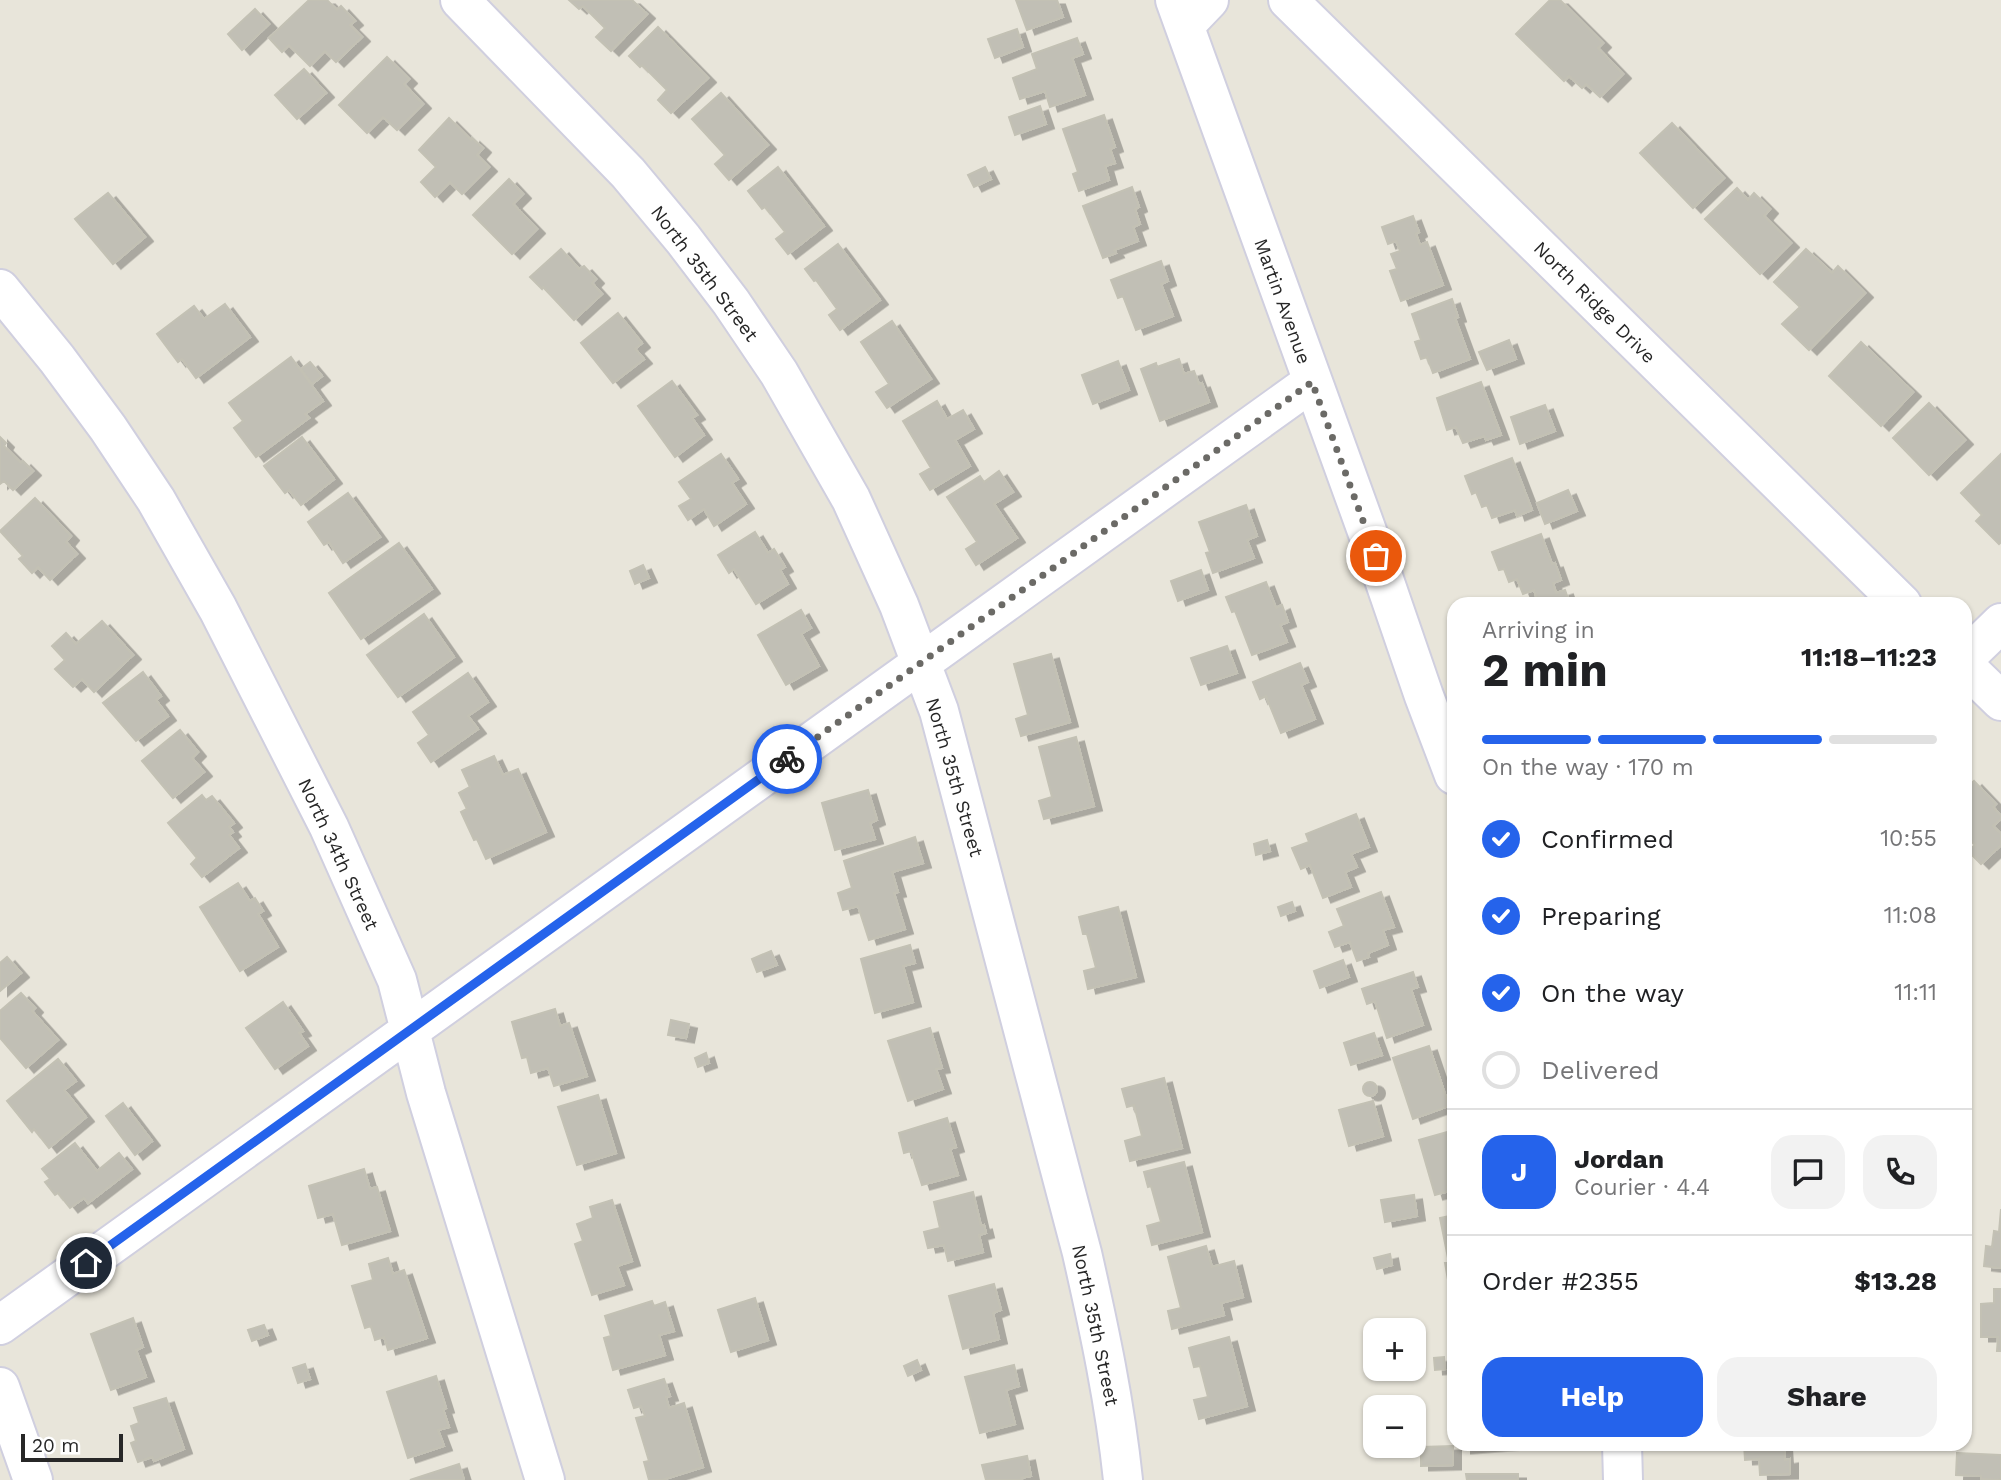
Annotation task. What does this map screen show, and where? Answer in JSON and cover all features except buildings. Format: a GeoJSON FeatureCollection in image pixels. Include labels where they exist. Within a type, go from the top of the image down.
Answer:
{"type":"FeatureCollection","features":[{"type":"Feature","properties":{"kind":"street","name":"North 35th Street"},"geometry":{"type":"LineString","coordinates":[[460,0],[628,173],[731,302],[779,373],[851,499],[899,605],[939,711],[1082,1253],[1102,1342],[1118,1433],[1123,1480]]}},
{"type":"Feature","properties":{"kind":"street","name":"North Ridge Drive"},"geometry":{"type":"LineString","coordinates":[[1288,0],[1895,597]]}},
{"type":"Feature","properties":{"kind":"street","name":"Martin Avenue"},"geometry":{"type":"LineString","coordinates":[[1190,8],[1198,64],[1447,757]]}},
{"type":"Feature","properties":{"kind":"street","name":"North 34th Street"},"geometry":{"type":"LineString","coordinates":[[0,289],[57,359],[156,500],[218,609],[329,827],[397,980],[426,1093],[545,1480]]}},
{"type":"Feature","properties":{"kind":"street"},"geometry":{"type":"LineString","coordinates":[[0,1325],[1312,382]]}},
{"type":"Feature","properties":{"kind":"street"},"geometry":{"type":"LineString","coordinates":[[1972,651],[2001,623]]}},
{"type":"Feature","properties":{"kind":"street"},"geometry":{"type":"LineString","coordinates":[[1972,673],[2001,701]]}},
{"type":"Feature","properties":{"kind":"street"},"geometry":{"type":"LineString","coordinates":[[0,1387],[33,1480]]}},
{"type":"Feature","properties":{"kind":"street"},"geometry":{"type":"LineString","coordinates":[[1622,1451],[1623,1480]]}},
{"type":"Feature","properties":{"kind":"way so far"},"geometry":{"type":"LineString","coordinates":[[787,759],[1312,382],[1376,556]]}},
{"type":"Feature","properties":{"kind":"route"},"geometry":{"type":"LineString","coordinates":[[86,1263],[787,759]]}}]}
